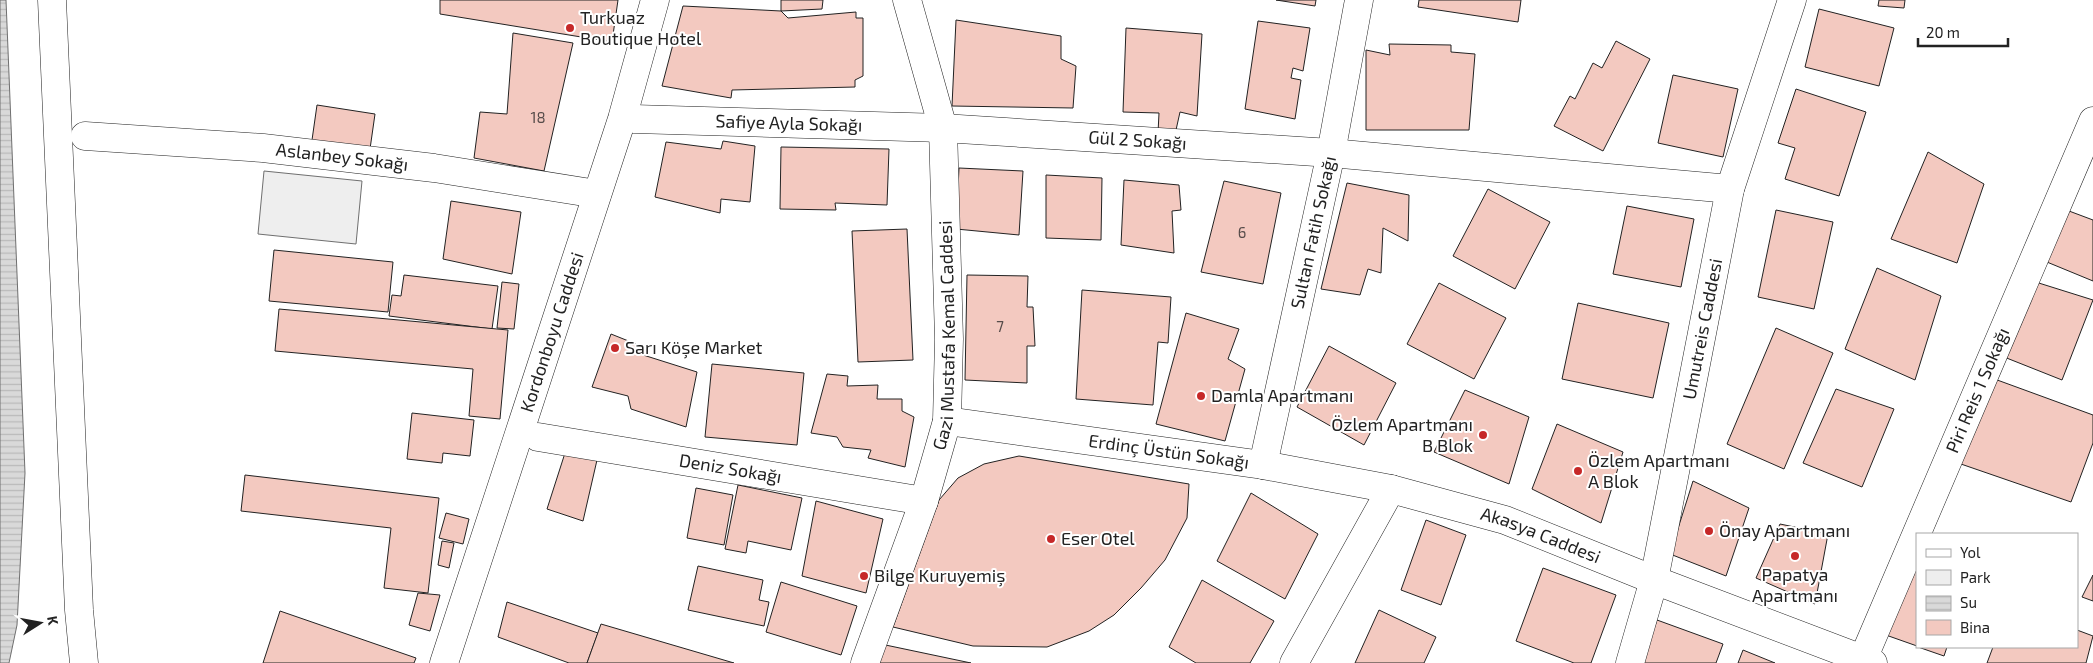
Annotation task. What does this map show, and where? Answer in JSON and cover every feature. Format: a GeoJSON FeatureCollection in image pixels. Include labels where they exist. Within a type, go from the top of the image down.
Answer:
{"type":"FeatureCollection","features":[{"type":"Feature","properties":{"kind":"street"},"geometry":{"type":"LineString","coordinates":[[52,0],[79,610],[84,663]]}},
{"type":"Feature","properties":{"kind":"street","name":"Kordonboyu Caddesi"},"geometry":{"type":"LineString","coordinates":[[444,663],[622,119],[656,0]]}},
{"type":"Feature","properties":{"kind":"street","name":"Gazi Mustafa Kemal Caddesi"},"geometry":{"type":"LineString","coordinates":[[865,663],[924,501],[947,420],[949,340],[943,128],[907,0]]}},
{"type":"Feature","properties":{"kind":"street","name":"Sultan Fatih Sokağı"},"geometry":{"type":"LineString","coordinates":[[1263,465],[1331,153],[1359,0]]}},
{"type":"Feature","properties":{"kind":"street","name":"Umutreis Caddesi"},"geometry":{"type":"LineString","coordinates":[[1630,663],[1654,580],[1730,189],[1792,0]]}},
{"type":"Feature","properties":{"kind":"street","name":"Safiye Ayla Sokağı"},"geometry":{"type":"LineString","coordinates":[[634,119],[943,128]]}},
{"type":"Feature","properties":{"kind":"street","name":"Piri Reis 1 Sokağı"},"geometry":{"type":"LineString","coordinates":[[1921,533],[2093,121]]}},
{"type":"Feature","properties":{"kind":"street","name":"Gül 2 Sokağı"},"geometry":{"type":"LineString","coordinates":[[943,128],[1331,153],[1730,189]]}},
{"type":"Feature","properties":{"kind":"street","name":"Aslanbey Sokağı"},"geometry":{"type":"LineString","coordinates":[[85,136],[263,148],[434,168],[597,194]]}},
{"type":"Feature","properties":{"kind":"street","name":"Erdinç Üstün Sokağı"},"geometry":{"type":"LineString","coordinates":[[947,420],[1263,465],[1391,489]]}},
{"type":"Feature","properties":{"kind":"street","name":"Deniz Sokağı"},"geometry":{"type":"LineString","coordinates":[[538,437],[924,501]]}},
{"type":"Feature","properties":{"kind":"street"},"geometry":{"type":"LineString","coordinates":[[1294,663],[1391,489]]}},
{"type":"Feature","properties":{"kind":"street","name":"Akasya Caddesi"},"geometry":{"type":"LineString","coordinates":[[1391,489],[1505,520],[1654,580],[1868,661]]}},
{"type":"Feature","properties":{"kind":"street","name":"Piri Reis 1 Sokağı"},"geometry":{"type":"LineString","coordinates":[[1868,661],[1916,546]]}},
{"type":"Feature","properties":{"kind":"green space"},"geometry":{"type":"Polygon","coordinates":[[[264,171],[362,181],[356,244],[258,234],[264,171]]]}},
{"type":"Feature","properties":{"kind":"water"},"geometry":{"type":"Polygon","coordinates":[[[0,0],[6,0],[25,473],[17,625],[9,663],[0,663],[0,0]]]}},
{"type":"Feature","properties":{"kind":"building","name":"Turkuaz Boutique Hotel"},"geometry":{"type":"Polygon","coordinates":[[[440,0],[618,0],[612,42],[440,14],[440,0]]]}},
{"type":"Feature","properties":{"kind":"building"},"geometry":{"type":"Polygon","coordinates":[[[781,0],[823,0],[822,9],[781,11],[781,0]]]}},
{"type":"Feature","properties":{"kind":"building"},"geometry":{"type":"Polygon","coordinates":[[[1276,0],[1316,0],[1315,6],[1276,0]]]}},
{"type":"Feature","properties":{"kind":"building"},"geometry":{"type":"Polygon","coordinates":[[[1419,0],[1521,0],[1518,22],[1418,7],[1419,0]]]}},
{"type":"Feature","properties":{"kind":"building"},"geometry":{"type":"Polygon","coordinates":[[[1879,0],[1905,0],[1904,8],[1878,6],[1879,0]]]}},
{"type":"Feature","properties":{"kind":"building"},"geometry":{"type":"Polygon","coordinates":[[[683,6],[781,11],[788,18],[856,12],[856,18],[863,18],[863,76],[855,80],[855,87],[732,90],[731,98],[662,86],[683,6]]]}},
{"type":"Feature","properties":{"kind":"building"},"geometry":{"type":"Polygon","coordinates":[[[1819,9],[1894,28],[1879,86],[1805,67],[1819,9]]]}},
{"type":"Feature","properties":{"kind":"building"},"geometry":{"type":"Polygon","coordinates":[[[956,20],[1061,36],[1061,59],[1076,66],[1073,108],[952,106],[956,20]]]}},
{"type":"Feature","properties":{"kind":"building"},"geometry":{"type":"Polygon","coordinates":[[[1258,21],[1310,28],[1303,71],[1293,68],[1291,78],[1301,80],[1295,119],[1245,109],[1258,21]]]}},
{"type":"Feature","properties":{"kind":"building"},"geometry":{"type":"Polygon","coordinates":[[[1126,28],[1202,34],[1197,116],[1180,112],[1176,130],[1158,133],[1159,113],[1123,112],[1126,28]]]}},
{"type":"Feature","properties":{"kind":"building"},"geometry":{"type":"Polygon","coordinates":[[[513,33],[573,43],[544,171],[474,158],[480,112],[507,114],[513,33]]]}},
{"type":"Feature","properties":{"kind":"building"},"geometry":{"type":"Polygon","coordinates":[[[1616,41],[1650,59],[1603,151],[1554,126],[1570,96],[1575,99],[1593,63],[1602,68],[1616,41]]]}},
{"type":"Feature","properties":{"kind":"building"},"geometry":{"type":"Polygon","coordinates":[[[1389,44],[1451,45],[1451,52],[1475,54],[1469,130],[1366,130],[1366,50],[1390,55],[1389,44]]]}},
{"type":"Feature","properties":{"kind":"building"},"geometry":{"type":"Polygon","coordinates":[[[1673,75],[1738,89],[1723,157],[1658,143],[1673,75]]]}},
{"type":"Feature","properties":{"kind":"building"},"geometry":{"type":"Polygon","coordinates":[[[1796,89],[1866,112],[1839,196],[1785,179],[1795,148],[1778,143],[1796,89]]]}},
{"type":"Feature","properties":{"kind":"building"},"geometry":{"type":"Polygon","coordinates":[[[317,105],[375,114],[369,156],[311,147],[317,105]]]}},
{"type":"Feature","properties":{"kind":"building"},"geometry":{"type":"Polygon","coordinates":[[[723,141],[755,146],[750,202],[721,199],[720,213],[655,197],[666,142],[721,149],[723,141]]]}},
{"type":"Feature","properties":{"kind":"building"},"geometry":{"type":"Polygon","coordinates":[[[781,147],[889,149],[887,205],[835,203],[836,210],[780,209],[781,147]]]}},
{"type":"Feature","properties":{"kind":"building"},"geometry":{"type":"Polygon","coordinates":[[[1928,152],[1984,184],[1957,263],[1891,239],[1928,152]]]}},
{"type":"Feature","properties":{"kind":"building"},"geometry":{"type":"Polygon","coordinates":[[[959,168],[1023,171],[1019,235],[956,229],[959,168]]]}},
{"type":"Feature","properties":{"kind":"building"},"geometry":{"type":"Polygon","coordinates":[[[1046,175],[1102,178],[1101,240],[1046,238],[1046,175]]]}},
{"type":"Feature","properties":{"kind":"building"},"geometry":{"type":"Polygon","coordinates":[[[1124,180],[1179,185],[1181,210],[1172,211],[1174,253],[1121,245],[1124,180]]]}},
{"type":"Feature","properties":{"kind":"building"},"geometry":{"type":"Polygon","coordinates":[[[1224,181],[1281,193],[1263,284],[1201,272],[1224,181]]]}},
{"type":"Feature","properties":{"kind":"building"},"geometry":{"type":"Polygon","coordinates":[[[1347,183],[1409,195],[1408,241],[1383,228],[1381,273],[1368,269],[1360,295],[1321,289],[1347,183]]]}},
{"type":"Feature","properties":{"kind":"building"},"geometry":{"type":"Polygon","coordinates":[[[1488,189],[1550,222],[1515,289],[1453,256],[1488,189]]]}},
{"type":"Feature","properties":{"kind":"building"},"geometry":{"type":"Polygon","coordinates":[[[451,201],[521,212],[512,274],[443,259],[451,201]]]}},
{"type":"Feature","properties":{"kind":"building"},"geometry":{"type":"Polygon","coordinates":[[[1627,206],[1694,219],[1681,287],[1613,274],[1627,206]]]}},
{"type":"Feature","properties":{"kind":"building"},"geometry":{"type":"Polygon","coordinates":[[[2061,208],[2093,220],[2093,281],[2042,260],[2061,208]]]}},
{"type":"Feature","properties":{"kind":"building"},"geometry":{"type":"Polygon","coordinates":[[[1776,210],[1833,222],[1814,309],[1758,297],[1776,210]]]}},
{"type":"Feature","properties":{"kind":"building"},"geometry":{"type":"Polygon","coordinates":[[[907,229],[913,360],[858,362],[852,231],[907,229]]]}},
{"type":"Feature","properties":{"kind":"building"},"geometry":{"type":"Polygon","coordinates":[[[274,250],[393,262],[388,312],[269,301],[274,250]]]}},
{"type":"Feature","properties":{"kind":"building"},"geometry":{"type":"Polygon","coordinates":[[[1877,268],[1941,296],[1915,380],[1845,349],[1877,268]]]}},
{"type":"Feature","properties":{"kind":"building"},"geometry":{"type":"Polygon","coordinates":[[[404,275],[498,286],[492,329],[389,316],[392,295],[401,296],[404,275]]]}},
{"type":"Feature","properties":{"kind":"building"},"geometry":{"type":"Polygon","coordinates":[[[967,275],[1028,276],[1027,307],[1033,307],[1035,346],[1027,346],[1027,383],[965,380],[967,275]]]}},
{"type":"Feature","properties":{"kind":"building"},"geometry":{"type":"Polygon","coordinates":[[[2026,279],[2093,300],[2062,380],[1999,355],[2026,279]]]}},
{"type":"Feature","properties":{"kind":"building"},"geometry":{"type":"Polygon","coordinates":[[[502,282],[519,284],[514,329],[497,328],[502,282]]]}},
{"type":"Feature","properties":{"kind":"building"},"geometry":{"type":"Polygon","coordinates":[[[1439,283],[1506,318],[1474,379],[1407,344],[1439,283]]]}},
{"type":"Feature","properties":{"kind":"building"},"geometry":{"type":"Polygon","coordinates":[[[1082,290],[1171,297],[1168,343],[1158,342],[1153,405],[1076,399],[1082,290]]]}},
{"type":"Feature","properties":{"kind":"building"},"geometry":{"type":"Polygon","coordinates":[[[1578,303],[1669,323],[1653,398],[1562,379],[1578,303]]]}},
{"type":"Feature","properties":{"kind":"building"},"geometry":{"type":"Polygon","coordinates":[[[279,309],[508,330],[500,419],[469,416],[473,369],[275,351],[279,309]]]}},
{"type":"Feature","properties":{"kind":"building","name":"Damla Apartmanı"},"geometry":{"type":"Polygon","coordinates":[[[1186,313],[1239,329],[1228,359],[1245,369],[1225,441],[1156,424],[1186,313]]]}},
{"type":"Feature","properties":{"kind":"building"},"geometry":{"type":"Polygon","coordinates":[[[1776,328],[1833,353],[1784,469],[1727,444],[1776,328]]]}},
{"type":"Feature","properties":{"kind":"building"},"geometry":{"type":"Polygon","coordinates":[[[611,334],[636,344],[640,354],[697,372],[686,427],[631,409],[628,396],[592,387],[611,334]]]}},
{"type":"Feature","properties":{"kind":"building"},"geometry":{"type":"Polygon","coordinates":[[[1329,346],[1396,383],[1364,445],[1297,407],[1329,346]]]}},
{"type":"Feature","properties":{"kind":"building"},"geometry":{"type":"Polygon","coordinates":[[[712,364],[804,373],[797,445],[705,437],[712,364]]]}},
{"type":"Feature","properties":{"kind":"building"},"geometry":{"type":"Polygon","coordinates":[[[827,374],[848,376],[847,386],[878,385],[877,399],[902,399],[902,411],[914,417],[905,467],[868,458],[871,450],[843,447],[837,437],[811,433],[827,374]]]}},
{"type":"Feature","properties":{"kind":"building"},"geometry":{"type":"Polygon","coordinates":[[[1989,377],[2093,415],[2093,443],[2071,502],[1958,463],[1989,377]]]}},
{"type":"Feature","properties":{"kind":"building"},"geometry":{"type":"Polygon","coordinates":[[[1836,389],[1894,409],[1862,487],[1803,463],[1836,389]]]}},
{"type":"Feature","properties":{"kind":"building","name":"Özlem Apartmanı B Blok"},"geometry":{"type":"Polygon","coordinates":[[[1465,390],[1529,417],[1509,484],[1434,452],[1465,390]]]}},
{"type":"Feature","properties":{"kind":"building"},"geometry":{"type":"Polygon","coordinates":[[[412,413],[474,420],[470,456],[443,453],[442,463],[407,459],[412,413]]]}},
{"type":"Feature","properties":{"kind":"building","name":"Özlem Apartmanı A Blok"},"geometry":{"type":"Polygon","coordinates":[[[1557,424],[1623,452],[1601,523],[1532,489],[1557,424]]]}},
{"type":"Feature","properties":{"kind":"building"},"geometry":{"type":"Polygon","coordinates":[[[565,453],[597,460],[583,521],[547,509],[565,453]]]}},
{"type":"Feature","properties":{"kind":"building","name":"Eser Otel"},"geometry":{"type":"Polygon","coordinates":[[[1019,456],[1189,484],[1187,518],[1165,560],[1114,615],[1089,631],[1047,647],[973,646],[893,627],[939,500],[958,478],[984,464],[1019,456]]]}},
{"type":"Feature","properties":{"kind":"building"},"geometry":{"type":"Polygon","coordinates":[[[245,475],[439,498],[428,593],[384,588],[391,528],[241,511],[245,475]]]}},
{"type":"Feature","properties":{"kind":"building","name":"Önay Apartmanı"},"geometry":{"type":"Polygon","coordinates":[[[1693,481],[1749,508],[1726,576],[1670,554],[1693,481]]]}},
{"type":"Feature","properties":{"kind":"building"},"geometry":{"type":"Polygon","coordinates":[[[738,485],[802,498],[791,550],[748,541],[746,553],[725,549],[738,485]]]}},
{"type":"Feature","properties":{"kind":"building"},"geometry":{"type":"Polygon","coordinates":[[[696,488],[733,495],[724,545],[687,538],[696,488]]]}},
{"type":"Feature","properties":{"kind":"building"},"geometry":{"type":"Polygon","coordinates":[[[1251,493],[1318,534],[1285,599],[1217,561],[1251,493]]]}},
{"type":"Feature","properties":{"kind":"building"},"geometry":{"type":"Polygon","coordinates":[[[816,501],[883,519],[866,593],[802,576],[816,501]]]}},
{"type":"Feature","properties":{"kind":"building"},"geometry":{"type":"Polygon","coordinates":[[[446,513],[469,519],[463,544],[439,538],[446,513]]]}},
{"type":"Feature","properties":{"kind":"building"},"geometry":{"type":"Polygon","coordinates":[[[1426,520],[1466,535],[1441,605],[1401,590],[1426,520]]]}},
{"type":"Feature","properties":{"kind":"building","name":"Papatya Apartmanı"},"geometry":{"type":"Polygon","coordinates":[[[1780,524],[1828,534],[1815,604],[1756,578],[1780,524]]]}},
{"type":"Feature","properties":{"kind":"building"},"geometry":{"type":"Polygon","coordinates":[[[442,541],[454,543],[449,568],[438,565],[442,541]]]}},
{"type":"Feature","properties":{"kind":"building"},"geometry":{"type":"Polygon","coordinates":[[[1916,561],[1916,646],[1883,634],[1916,561]]]}},
{"type":"Feature","properties":{"kind":"building"},"geometry":{"type":"Polygon","coordinates":[[[698,566],[763,580],[759,600],[769,602],[764,626],[688,610],[698,566]]]}},
{"type":"Feature","properties":{"kind":"building"},"geometry":{"type":"Polygon","coordinates":[[[1543,568],[1616,595],[1591,663],[1574,663],[1516,641],[1543,568]]]}},
{"type":"Feature","properties":{"kind":"building"},"geometry":{"type":"Polygon","coordinates":[[[2093,575],[2093,601],[2082,597],[2093,575]]]}},
{"type":"Feature","properties":{"kind":"building"},"geometry":{"type":"Polygon","coordinates":[[[1202,580],[1274,621],[1250,663],[1196,663],[1169,647],[1202,580]]]}},
{"type":"Feature","properties":{"kind":"building"},"geometry":{"type":"Polygon","coordinates":[[[781,582],[857,606],[841,655],[766,632],[781,582]]]}},
{"type":"Feature","properties":{"kind":"building"},"geometry":{"type":"Polygon","coordinates":[[[418,593],[440,595],[430,631],[409,625],[418,593]]]}},
{"type":"Feature","properties":{"kind":"building"},"geometry":{"type":"Polygon","coordinates":[[[507,602],[598,633],[587,663],[569,663],[498,637],[507,602]]]}},
{"type":"Feature","properties":{"kind":"building"},"geometry":{"type":"Polygon","coordinates":[[[1379,610],[1436,637],[1424,663],[1355,663],[1379,610]]]}},
{"type":"Feature","properties":{"kind":"building"},"geometry":{"type":"Polygon","coordinates":[[[280,611],[416,658],[414,663],[263,663],[280,611]]]}},
{"type":"Feature","properties":{"kind":"building"},"geometry":{"type":"Polygon","coordinates":[[[1657,620],[1723,644],[1716,663],[1641,663],[1657,620]]]}},
{"type":"Feature","properties":{"kind":"building"},"geometry":{"type":"Polygon","coordinates":[[[601,624],[734,663],[587,663],[601,624]]]}},
{"type":"Feature","properties":{"kind":"building"},"geometry":{"type":"Polygon","coordinates":[[[2078,630],[2093,636],[2086,663],[1987,663],[1993,648],[2078,648],[2078,630]]]}},
{"type":"Feature","properties":{"kind":"building"},"geometry":{"type":"Polygon","coordinates":[[[876,643],[971,663],[871,663],[876,643]]]}},
{"type":"Feature","properties":{"kind":"building"},"geometry":{"type":"Polygon","coordinates":[[[1921,648],[1947,648],[1944,656],[1921,648]]]}},
{"type":"Feature","properties":{"kind":"building"},"geometry":{"type":"Polygon","coordinates":[[[1743,650],[1775,663],[1738,663],[1743,650]]]}},
{"type":"Feature","properties":{"kind":"place","name":"Turkuaz Boutique Hotel"},"geometry":{"type":"Point","coordinates":[570,28]}},
{"type":"Feature","properties":{"kind":"place","name":"Sarı Köşe Market"},"geometry":{"type":"Point","coordinates":[615,348]}},
{"type":"Feature","properties":{"kind":"place","name":"Damla Apartmanı"},"geometry":{"type":"Point","coordinates":[1201,396]}},
{"type":"Feature","properties":{"kind":"place","name":"Özlem Apartmanı B Blok"},"geometry":{"type":"Point","coordinates":[1483,435]}},
{"type":"Feature","properties":{"kind":"place","name":"Özlem Apartmanı A Blok"},"geometry":{"type":"Point","coordinates":[1578,471]}},
{"type":"Feature","properties":{"kind":"place","name":"Önay Apartmanı"},"geometry":{"type":"Point","coordinates":[1709,531]}},
{"type":"Feature","properties":{"kind":"place","name":"Eser Otel"},"geometry":{"type":"Point","coordinates":[1051,539]}},
{"type":"Feature","properties":{"kind":"place","name":"Papatya Apartmanı"},"geometry":{"type":"Point","coordinates":[1795,556]}},
{"type":"Feature","properties":{"kind":"place","name":"Bilge Kuruyemiş"},"geometry":{"type":"Point","coordinates":[864,576]}}]}
